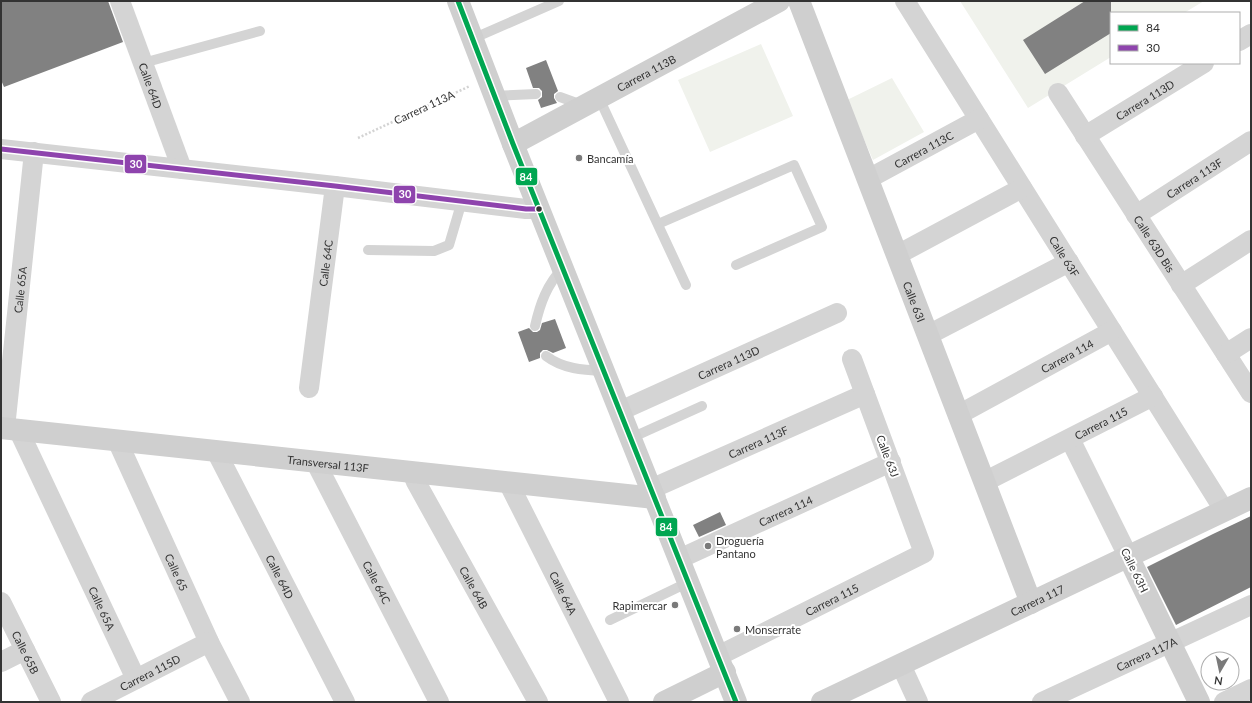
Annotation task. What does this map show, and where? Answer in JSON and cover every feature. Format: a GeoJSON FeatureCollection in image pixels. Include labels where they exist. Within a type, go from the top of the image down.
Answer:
{"type":"FeatureCollection","features":[{"type":"Feature","properties":{"kind":"street","name":"Calle 64D"},"geometry":{"type":"LineString","coordinates":[[120,1],[182,170]]}},
{"type":"Feature","properties":{"kind":"street"},"geometry":{"type":"LineString","coordinates":[[458,1],[513,144],[736,702]]}},
{"type":"Feature","properties":{"kind":"street","name":"Carrera 113B"},"geometry":{"type":"LineString","coordinates":[[513,144],[591,102],[757,6],[779,1]]}},
{"type":"Feature","properties":{"kind":"street","name":"Calle 63I"},"geometry":{"type":"LineString","coordinates":[[799,1],[1031,603]]}},
{"type":"Feature","properties":{"kind":"street","name":"Calle 63F"},"geometry":{"type":"LineString","coordinates":[[905,1],[1224,510]]}},
{"type":"Feature","properties":{"kind":"street"},"geometry":{"type":"LineString","coordinates":[[1240,40],[1251,34]]}},
{"type":"Feature","properties":{"kind":"street","name":"Carrera 113D"},"geometry":{"type":"LineString","coordinates":[[1085,136],[1202,64]]}},
{"type":"Feature","properties":{"kind":"street","name":"Calle 63D Bis"},"geometry":{"type":"LineString","coordinates":[[1058,93],[1251,394]]}},
{"type":"Feature","properties":{"kind":"street","name":"Carrera 113C"},"geometry":{"type":"LineString","coordinates":[[868,179],[979,119]]}},
{"type":"Feature","properties":{"kind":"street","name":"Carrera 113F"},"geometry":{"type":"LineString","coordinates":[[1136,215],[1251,141]]}},
{"type":"Feature","properties":{"kind":"street"},"geometry":{"type":"LineString","coordinates":[[1,149],[526,209],[539,209]]}},
{"type":"Feature","properties":{"kind":"street","name":"Calle 65A"},"geometry":{"type":"LineString","coordinates":[[34,152],[8,428],[136,679]]}},
{"type":"Feature","properties":{"kind":"street","name":"Calle 64C"},"geometry":{"type":"LineString","coordinates":[[309,388],[335,186]]}},
{"type":"Feature","properties":{"kind":"street"},"geometry":{"type":"LineString","coordinates":[[897,255],[1022,188]]}},
{"type":"Feature","properties":{"kind":"street"},"geometry":{"type":"LineString","coordinates":[[1181,285],[1251,240]]}},
{"type":"Feature","properties":{"kind":"street"},"geometry":{"type":"LineString","coordinates":[[928,335],[1069,262]]}},
{"type":"Feature","properties":{"kind":"street","name":"Carrera 113D"},"geometry":{"type":"LineString","coordinates":[[620,411],[837,313]]}},
{"type":"Feature","properties":{"kind":"street","name":"Carrera 114"},"geometry":{"type":"LineString","coordinates":[[958,415],[1112,331]]}},
{"type":"Feature","properties":{"kind":"street"},"geometry":{"type":"LineString","coordinates":[[1226,354],[1251,338]]}},
{"type":"Feature","properties":{"kind":"street","name":"Calle 63J"},"geometry":{"type":"LineString","coordinates":[[852,359],[924,553]]}},
{"type":"Feature","properties":{"kind":"street","name":"Carrera 113F"},"geometry":{"type":"LineString","coordinates":[[653,493],[865,394]]}},
{"type":"Feature","properties":{"kind":"street","name":"Carrera 115"},"geometry":{"type":"LineString","coordinates":[[984,482],[1153,396]]}},
{"type":"Feature","properties":{"kind":"street","name":"Transversal 113F"},"geometry":{"type":"LineString","coordinates":[[8,428],[508,482],[653,493]]}},
{"type":"Feature","properties":{"kind":"street","name":"Calle 63H"},"geometry":{"type":"LineString","coordinates":[[1070,439],[1199,702]]}},
{"type":"Feature","properties":{"kind":"street","name":"Calle 65"},"geometry":{"type":"LineString","coordinates":[[117,440],[209,642],[240,702]]}},
{"type":"Feature","properties":{"kind":"street","name":"Calle 64D"},"geometry":{"type":"LineString","coordinates":[[216,451],[345,702]]}},
{"type":"Feature","properties":{"kind":"street","name":"Calle 64C"},"geometry":{"type":"LineString","coordinates":[[315,461],[439,702]]}},
{"type":"Feature","properties":{"kind":"street","name":"Carrera 114"},"geometry":{"type":"LineString","coordinates":[[679,559],[891,462]]}},
{"type":"Feature","properties":{"kind":"street","name":"Calle 64B"},"geometry":{"type":"LineString","coordinates":[[412,472],[416,482],[538,702]]}},
{"type":"Feature","properties":{"kind":"street","name":"Calle 64A"},"geometry":{"type":"LineString","coordinates":[[508,482],[619,702]]}},
{"type":"Feature","properties":{"kind":"street","name":"Carrera 117"},"geometry":{"type":"LineString","coordinates":[[822,702],[1251,498]]}},
{"type":"Feature","properties":{"kind":"street","name":"Carrera 115"},"geometry":{"type":"LineString","coordinates":[[721,664],[924,553]]}},
{"type":"Feature","properties":{"kind":"street","name":"Calle 65B"},"geometry":{"type":"LineString","coordinates":[[1,602],[50,702]]}},
{"type":"Feature","properties":{"kind":"street","name":"Carrera 117A"},"geometry":{"type":"LineString","coordinates":[[1042,702],[1251,605]]}},
{"type":"Feature","properties":{"kind":"street","name":"Carrera 115D"},"geometry":{"type":"LineString","coordinates":[[91,702],[209,642]]}},
{"type":"Feature","properties":{"kind":"street"},"geometry":{"type":"LineString","coordinates":[[1,662],[25,650]]}},
{"type":"Feature","properties":{"kind":"street"},"geometry":{"type":"LineString","coordinates":[[664,702],[721,664]]}},
{"type":"Feature","properties":{"kind":"street"},"geometry":{"type":"LineString","coordinates":[[901,664],[918,702]]}},
{"type":"Feature","properties":{"kind":"street"},"geometry":{"type":"LineString","coordinates":[[1224,702],[1251,689]]}},
{"type":"Feature","properties":{"kind":"lane"},"geometry":{"type":"LineString","coordinates":[[472,39],[559,1]]}},
{"type":"Feature","properties":{"kind":"lane"},"geometry":{"type":"LineString","coordinates":[[143,63],[260,31]]}},
{"type":"Feature","properties":{"kind":"lane"},"geometry":{"type":"LineString","coordinates":[[494,96],[536,94]]}},
{"type":"Feature","properties":{"kind":"lane"},"geometry":{"type":"LineString","coordinates":[[560,98],[591,102],[658,224],[686,284]]}},
{"type":"Feature","properties":{"kind":"lane"},"geometry":{"type":"LineString","coordinates":[[658,224],[794,164],[822,227],[736,265]]}},
{"type":"Feature","properties":{"kind":"lane"},"geometry":{"type":"LineString","coordinates":[[368,250],[434,251],[449,245],[462,201]]}},
{"type":"Feature","properties":{"kind":"lane"},"geometry":{"type":"LineString","coordinates":[[535,326],[548,286],[563,268]]}},
{"type":"Feature","properties":{"kind":"lane"},"geometry":{"type":"LineString","coordinates":[[546,356],[554,362],[570,368],[604,371]]}},
{"type":"Feature","properties":{"kind":"lane"},"geometry":{"type":"LineString","coordinates":[[631,438],[702,406]]}},
{"type":"Feature","properties":{"kind":"lane"},"geometry":{"type":"LineString","coordinates":[[610,620],[689,582]]}},
{"type":"Feature","properties":{"kind":"path","name":"Carrera 113A"},"geometry":{"type":"LineString","coordinates":[[358,138],[475,84],[485,71]]}},
{"type":"Feature","properties":{"kind":"shaded area"},"geometry":{"type":"Polygon","coordinates":[[[960,1],[1204,1],[1186,12],[1110,12],[1110,58],[1028,108],[960,1]]]}},
{"type":"Feature","properties":{"kind":"shaded area"},"geometry":{"type":"Polygon","coordinates":[[[761,44],[793,116],[710,152],[678,80],[761,44]]]}},
{"type":"Feature","properties":{"kind":"shaded area"},"geometry":{"type":"Polygon","coordinates":[[[892,78],[924,132],[873,160],[847,100],[892,78]]]}},
{"type":"Feature","properties":{"kind":"building"},"geometry":{"type":"Polygon","coordinates":[[[1,1],[108,1],[123,42],[4,87],[1,80],[1,1]]]}},
{"type":"Feature","properties":{"kind":"building"},"geometry":{"type":"Polygon","coordinates":[[[1085,1],[1111,1],[1110,34],[1045,74],[1023,40],[1085,1]]]}},
{"type":"Feature","properties":{"kind":"building"},"geometry":{"type":"Polygon","coordinates":[[[546,60],[558,91],[554,94],[554,98],[557,103],[541,108],[538,100],[542,97],[542,91],[539,88],[533,88],[526,68],[546,60]]]}},
{"type":"Feature","properties":{"kind":"building"},"geometry":{"type":"Polygon","coordinates":[[[555,319],[566,348],[553,353],[543,350],[540,353],[540,358],[529,362],[518,332],[529,328],[533,332],[537,332],[540,330],[542,323],[555,319]]]}},
{"type":"Feature","properties":{"kind":"building"},"geometry":{"type":"Polygon","coordinates":[[[720,512],[726,525],[699,537],[693,525],[720,512]]]}},
{"type":"Feature","properties":{"kind":"building"},"geometry":{"type":"Polygon","coordinates":[[[1251,516],[1251,587],[1176,625],[1147,567],[1251,516]]]}},
{"type":"Feature","properties":{"kind":"transit line","name":"84"},"geometry":{"type":"LineString","coordinates":[[458,1],[513,144],[736,702]]}},
{"type":"Feature","properties":{"kind":"transit line","name":"30"},"geometry":{"type":"LineString","coordinates":[[1,149],[526,209],[539,209]]}},
{"type":"Feature","properties":{"kind":"place","name":"Bancamía"},"geometry":{"type":"Point","coordinates":[579,158]}},
{"type":"Feature","properties":{"kind":"place","name":"Droguería Pantano"},"geometry":{"type":"Point","coordinates":[708,546]}},
{"type":"Feature","properties":{"kind":"place","name":"Rapimercar"},"geometry":{"type":"Point","coordinates":[675,605]}},
{"type":"Feature","properties":{"kind":"place","name":"Monserrate"},"geometry":{"type":"Point","coordinates":[737,629]}}]}
